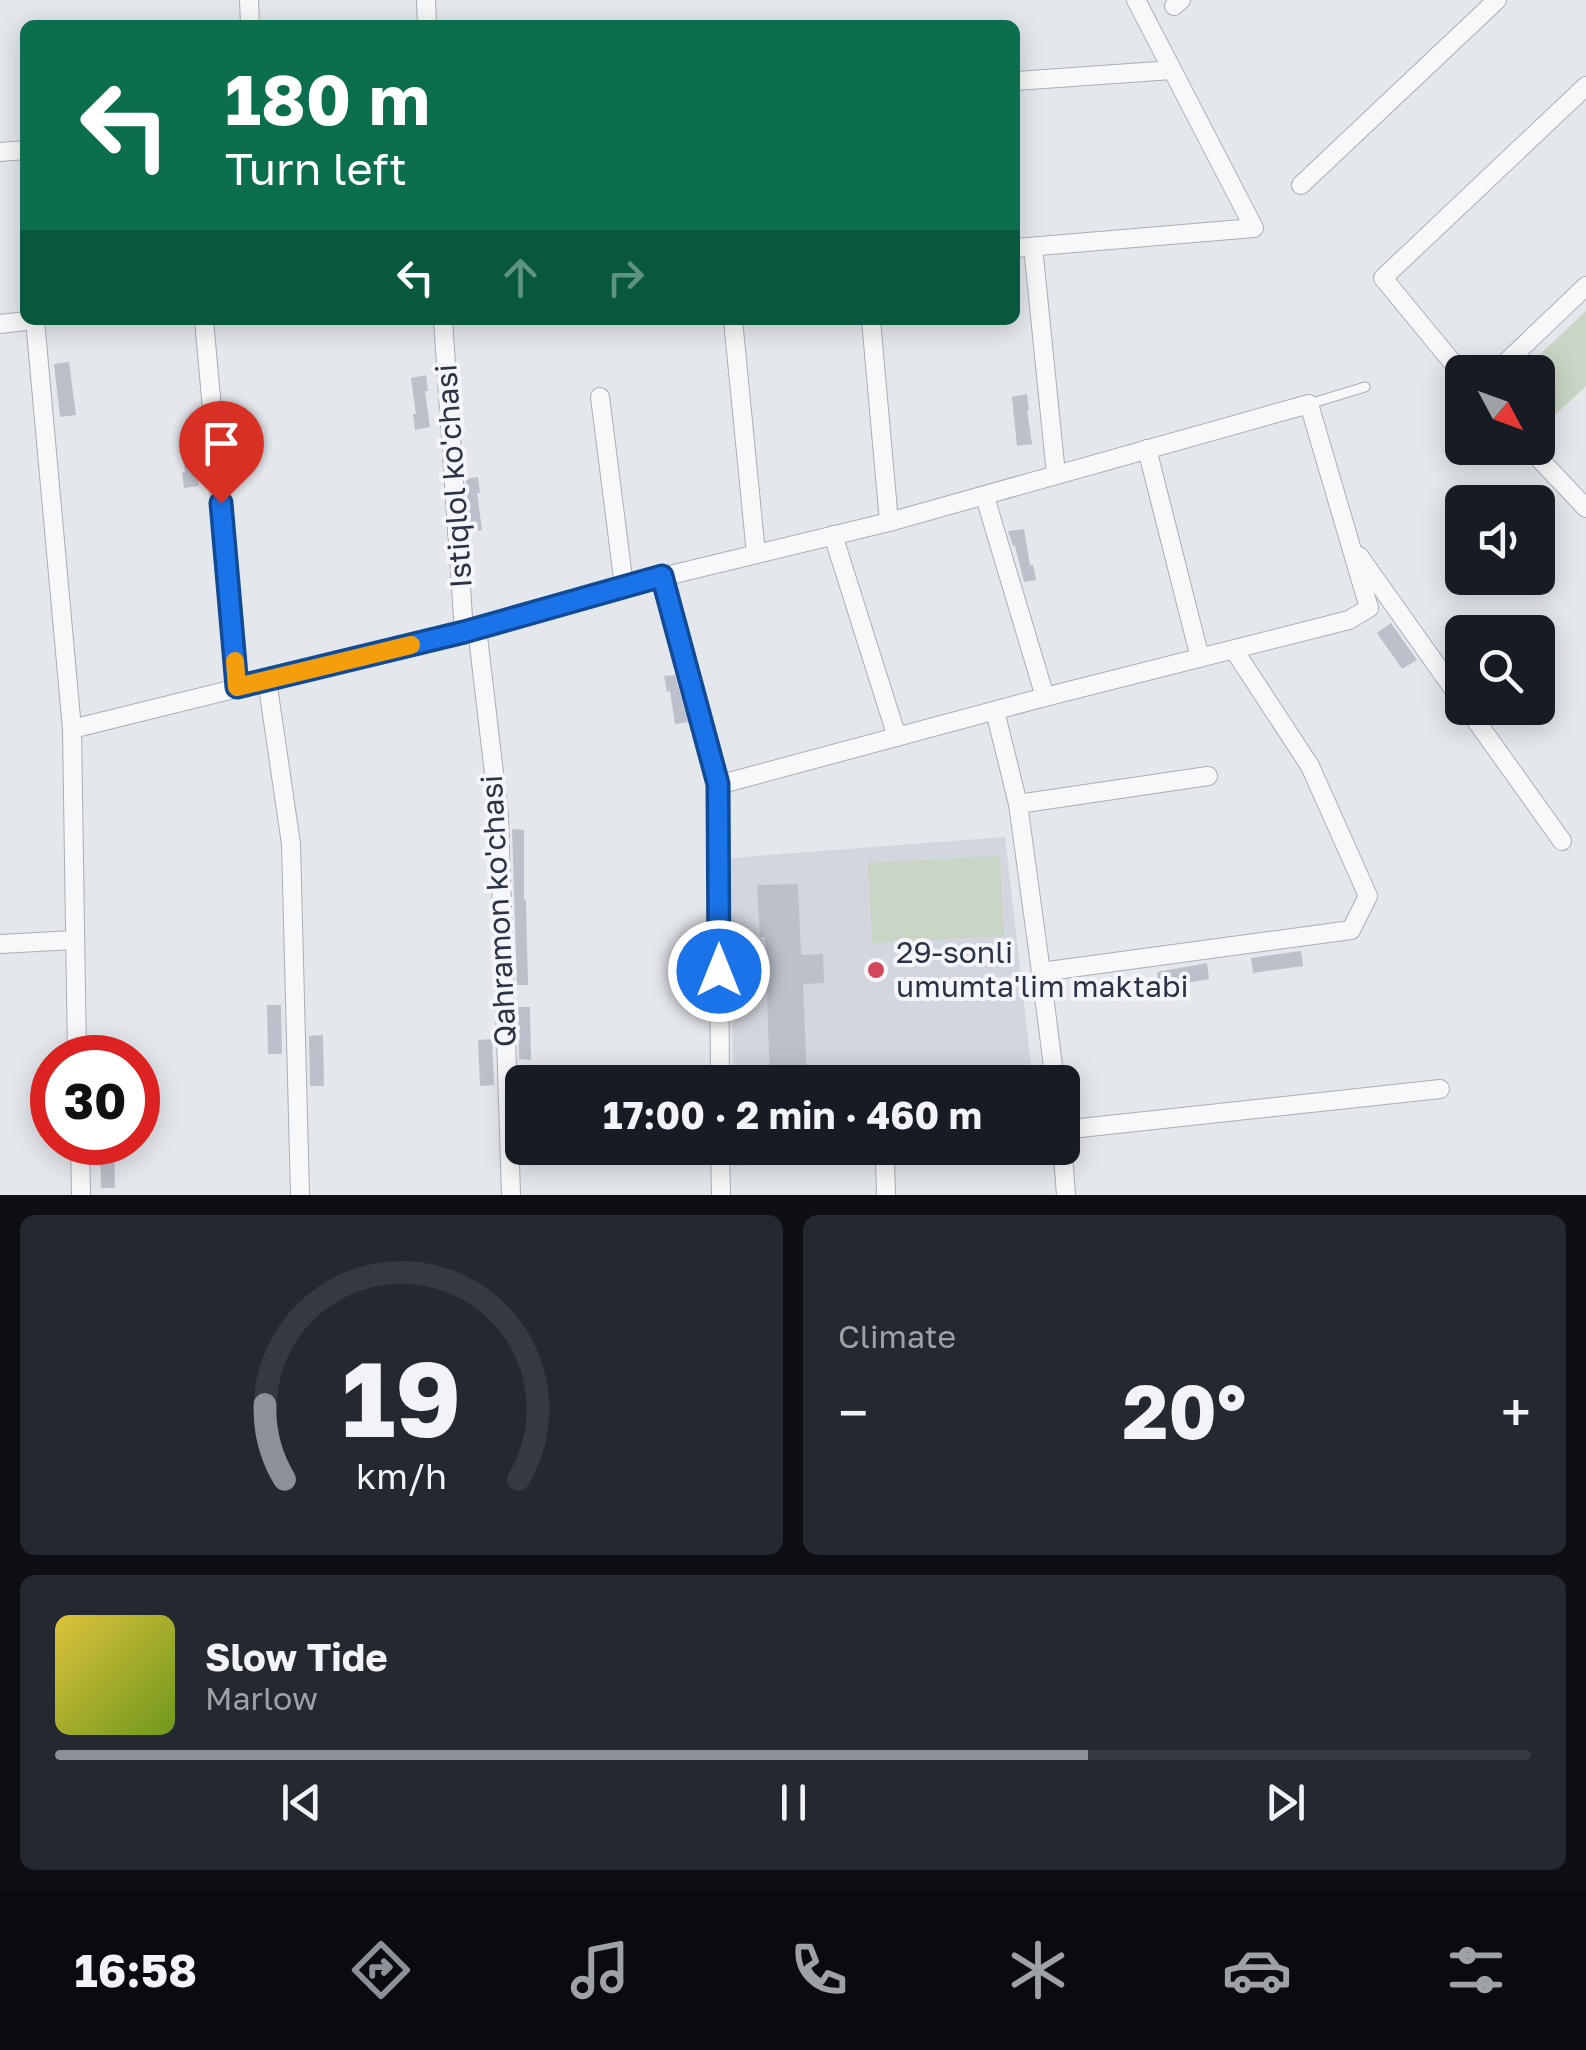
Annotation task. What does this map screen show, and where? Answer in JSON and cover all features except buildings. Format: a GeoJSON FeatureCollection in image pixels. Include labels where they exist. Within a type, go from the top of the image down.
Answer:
{"type":"FeatureCollection","features":[{"type":"Feature","properties":{"kind":"street"},"geometry":{"type":"LineString","coordinates":[[1056,474],[1024,247],[1254,228],[1136,0]]}},
{"type":"Feature","properties":{"kind":"street"},"geometry":{"type":"LineString","coordinates":[[1301,184],[1496,0]]}},
{"type":"Feature","properties":{"kind":"street"},"geometry":{"type":"LineString","coordinates":[[1020,81],[1172,70]]}},
{"type":"Feature","properties":{"kind":"street"},"geometry":{"type":"LineString","coordinates":[[1446,355],[1383,278],[1586,86]]}},
{"type":"Feature","properties":{"kind":"street"},"geometry":{"type":"LineString","coordinates":[[1514,355],[1586,286]]}},
{"type":"Feature","properties":{"kind":"street"},"geometry":{"type":"LineString","coordinates":[[34,325],[72,729],[76,1035]]}},
{"type":"Feature","properties":{"kind":"street"},"geometry":{"type":"LineString","coordinates":[[204,325],[237,687]]}},
{"type":"Feature","properties":{"kind":"street","name":"Istiqlol ko'chasi"},"geometry":{"type":"LineString","coordinates":[[443,325],[470,630]]}},
{"type":"Feature","properties":{"kind":"street"},"geometry":{"type":"LineString","coordinates":[[733,325],[756,554]]}},
{"type":"Feature","properties":{"kind":"street"},"geometry":{"type":"LineString","coordinates":[[871,325],[889,522]]}},
{"type":"Feature","properties":{"kind":"street"},"geometry":{"type":"LineString","coordinates":[[600,397],[624,586]]}},
{"type":"Feature","properties":{"kind":"street"},"geometry":{"type":"LineString","coordinates":[[72,729],[470,630],[662,576],[889,522],[1309,404],[1369,608],[1349,620],[718,784]]}},
{"type":"Feature","properties":{"kind":"street"},"geometry":{"type":"LineString","coordinates":[[1148,450],[1200,658]]}},
{"type":"Feature","properties":{"kind":"street"},"geometry":{"type":"LineString","coordinates":[[1549,465],[1582,494]]}},
{"type":"Feature","properties":{"kind":"street"},"geometry":{"type":"LineString","coordinates":[[985,496],[1045,697]]}},
{"type":"Feature","properties":{"kind":"street"},"geometry":{"type":"LineString","coordinates":[[833,536],[896,737]]}},
{"type":"Feature","properties":{"kind":"street"},"geometry":{"type":"LineString","coordinates":[[1350,543],[1445,677]]}},
{"type":"Feature","properties":{"kind":"street"},"geometry":{"type":"LineString","coordinates":[[662,576],[718,784],[720,1065]]}},
{"type":"Feature","properties":{"kind":"street","name":"Qahramon ko'chasi"},"geometry":{"type":"LineString","coordinates":[[470,630],[498,816],[511,1195]]}},
{"type":"Feature","properties":{"kind":"street"},"geometry":{"type":"LineString","coordinates":[[1041,972],[1351,930],[1368,896],[1310,766],[1234,650]]}},
{"type":"Feature","properties":{"kind":"street"},"geometry":{"type":"LineString","coordinates":[[267,680],[291,844],[300,1195]]}},
{"type":"Feature","properties":{"kind":"street"},"geometry":{"type":"LineString","coordinates":[[995,711],[1018,804],[1053,1065]]}},
{"type":"Feature","properties":{"kind":"street"},"geometry":{"type":"LineString","coordinates":[[1479,725],[1562,841]]}},
{"type":"Feature","properties":{"kind":"street"},"geometry":{"type":"LineString","coordinates":[[1018,804],[1208,776]]}},
{"type":"Feature","properties":{"kind":"street"},"geometry":{"type":"LineString","coordinates":[[0,944],[74,940]]}},
{"type":"Feature","properties":{"kind":"street"},"geometry":{"type":"LineString","coordinates":[[1080,1128],[1440,1090]]}},
{"type":"Feature","properties":{"kind":"street"},"geometry":{"type":"LineString","coordinates":[[81,1165],[82,1195]]}},
{"type":"Feature","properties":{"kind":"street"},"geometry":{"type":"LineString","coordinates":[[720,1165],[720,1195]]}},
{"type":"Feature","properties":{"kind":"street"},"geometry":{"type":"LineString","coordinates":[[885,1165],[886,1195]]}},
{"type":"Feature","properties":{"kind":"street"},"geometry":{"type":"LineString","coordinates":[[1064,1165],[1066,1195]]}},
{"type":"Feature","properties":{"kind":"lane"},"geometry":{"type":"LineString","coordinates":[[1309,404],[1366,387]]}},
{"type":"Feature","properties":{"kind":"shaded area","name":"29-sonli umumta'lim maktabi"},"geometry":{"type":"Polygon","coordinates":[[[1005,837],[1031,1065],[733,1065],[731,858],[1005,837]]]}},
{"type":"Feature","properties":{"kind":"green space"},"geometry":{"type":"Polygon","coordinates":[[[1586,311],[1586,386],[1555,415],[1555,355],[1539,355],[1586,311]]]}},
{"type":"Feature","properties":{"kind":"green space"},"geometry":{"type":"Polygon","coordinates":[[[1000,856],[1004,936],[872,943],[868,863],[1000,856]]]}},
{"type":"Feature","properties":{"kind":"slow traffic"},"geometry":{"type":"LineString","coordinates":[[235,661],[237,687],[411,645]]}},
{"type":"Feature","properties":{"kind":"place","name":"29-sonli umumta'lim maktabi"},"geometry":{"type":"Point","coordinates":[876,970]}},
{"type":"Feature","properties":{"kind":"route"},"geometry":{"type":"LineString","coordinates":[[221,503],[237,687],[464,632],[662,576],[718,784],[719,971]]}}]}
